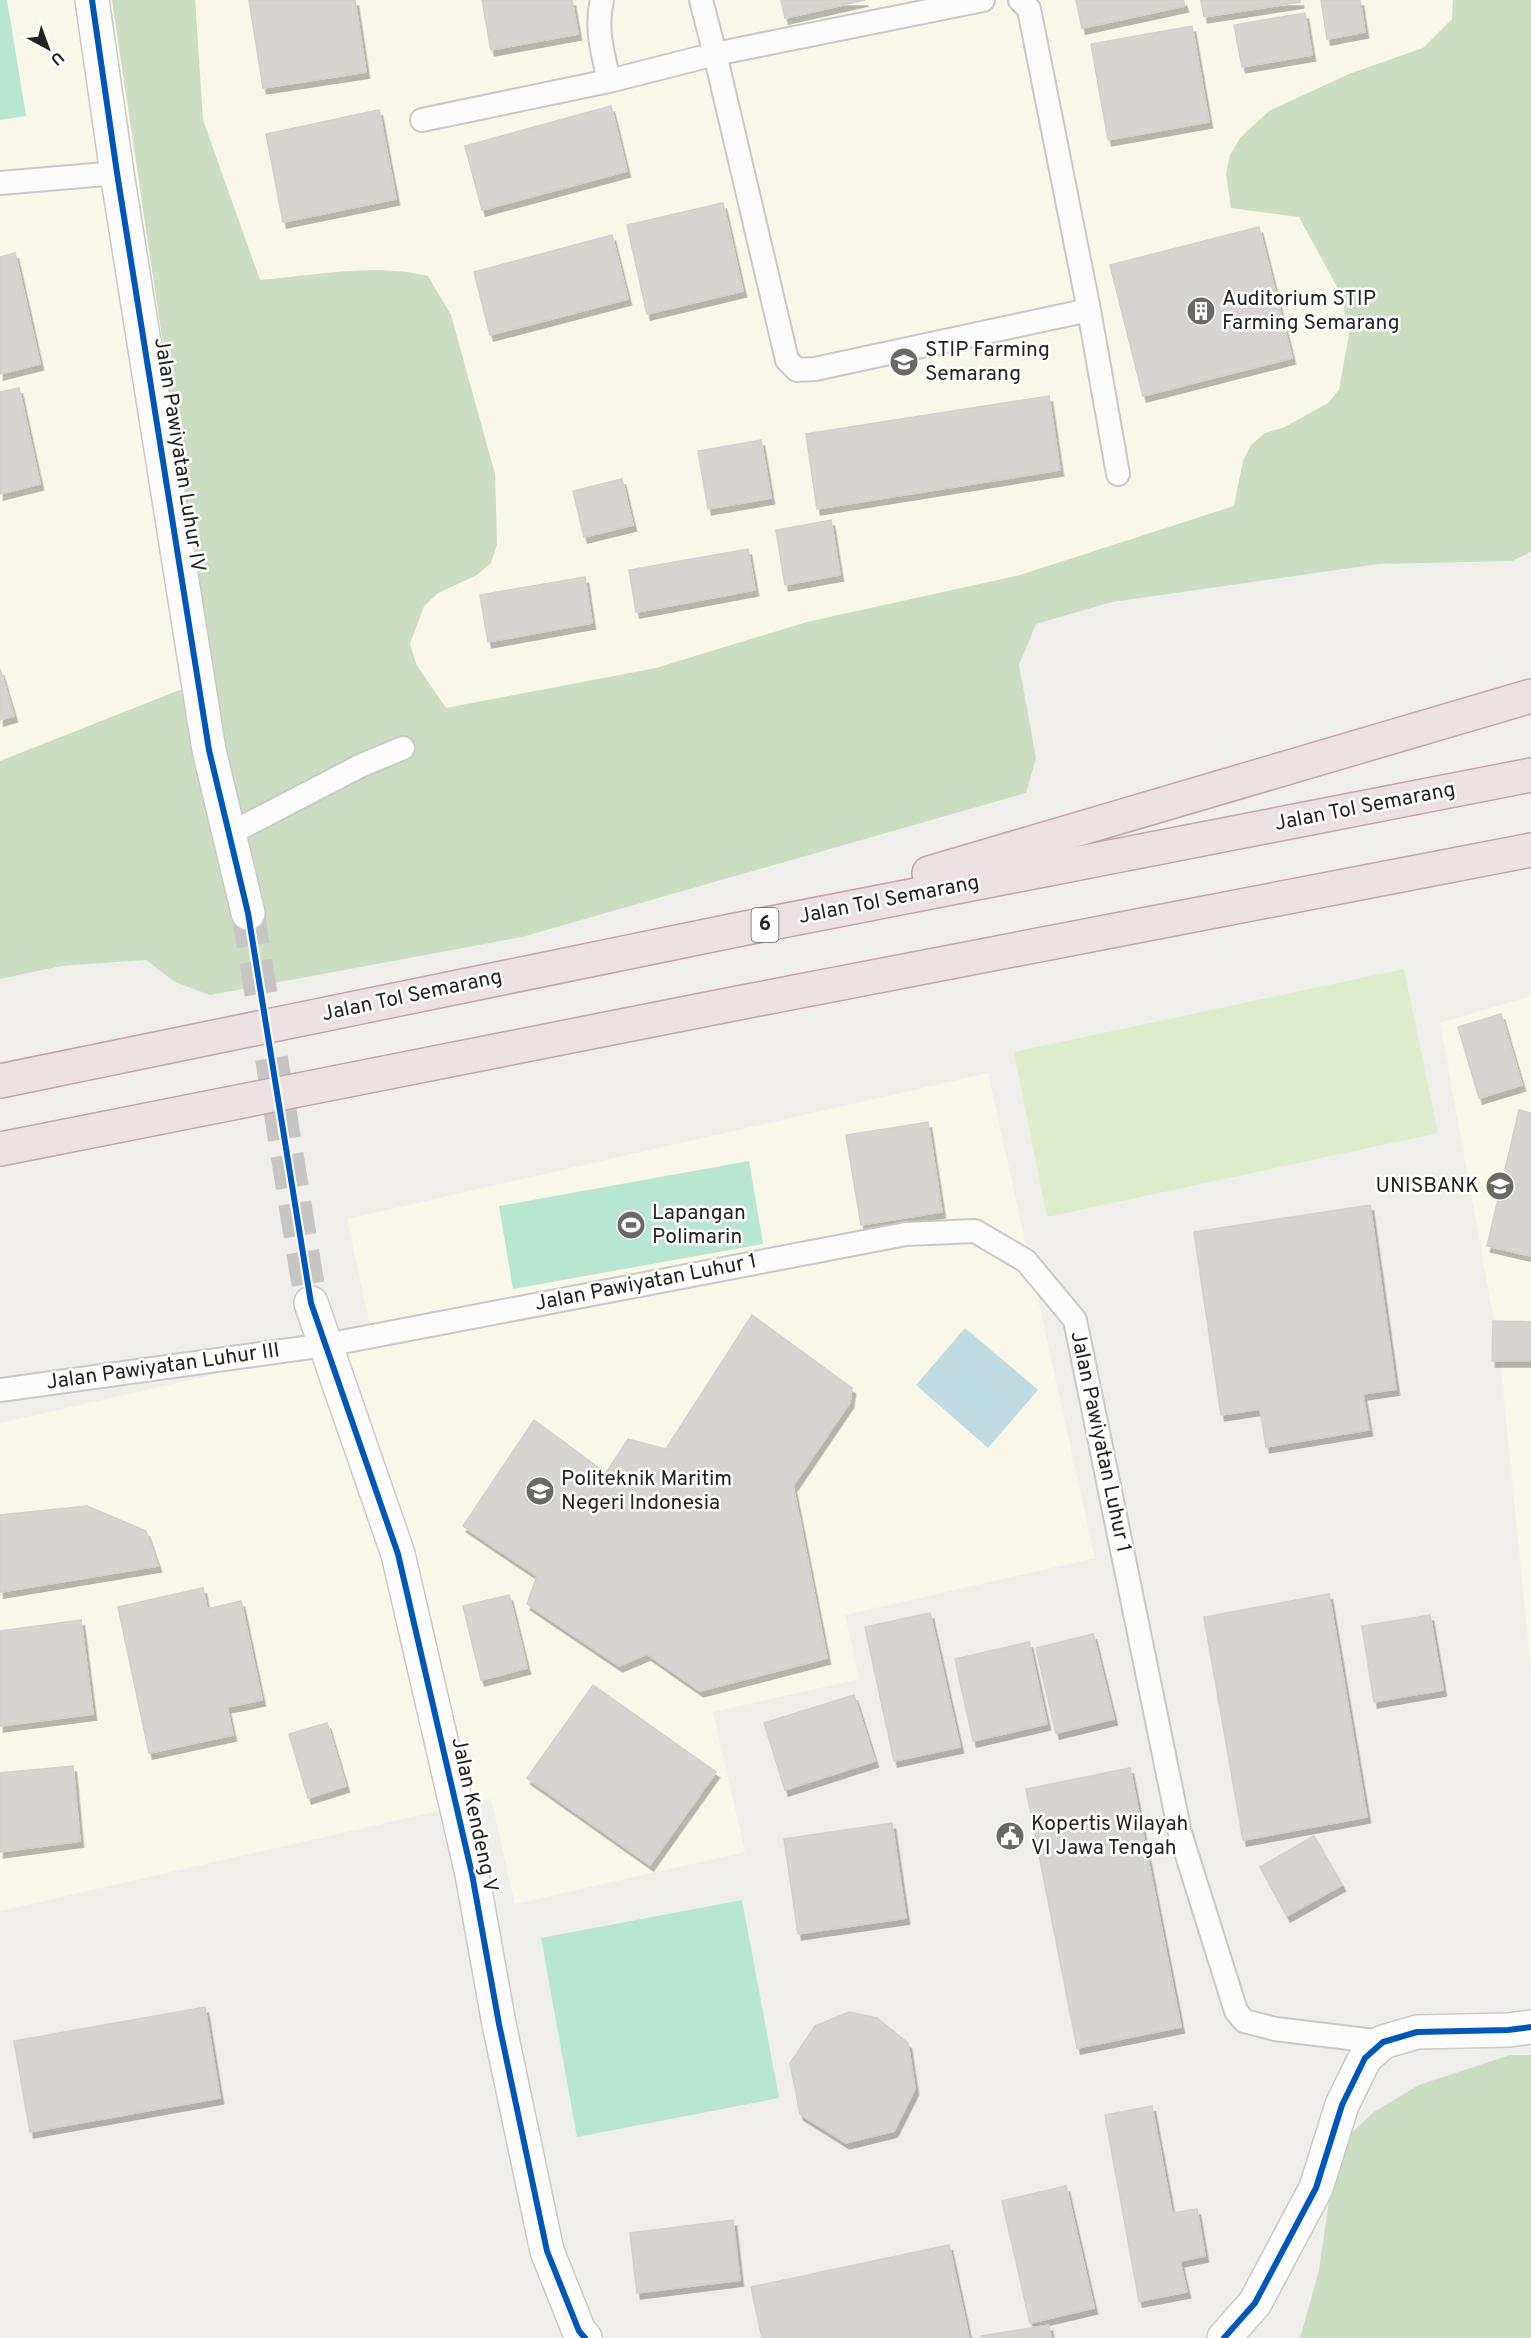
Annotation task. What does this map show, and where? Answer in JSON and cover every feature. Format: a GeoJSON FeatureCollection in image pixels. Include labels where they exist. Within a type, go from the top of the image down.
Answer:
{"type":"FeatureCollection","features":[{"type":"Feature","properties":{"kind":"highway"},"geometry":{"type":"LineString","coordinates":[[731,931],[1531,696]]}},
{"type":"Feature","properties":{"kind":"highway","name":"Jalan Tol Semarang"},"geometry":{"type":"LineString","coordinates":[[0,1081],[731,931],[1531,775]]}},
{"type":"Feature","properties":{"kind":"highway"},"geometry":{"type":"LineString","coordinates":[[0,1149],[727,1005],[1531,850]]}},
{"type":"Feature","properties":{"kind":"street","name":"Jalan Pawiyatan Luhur IV"},"geometry":{"type":"LineString","coordinates":[[92,0],[117,173],[209,750],[248,913]]}},
{"type":"Feature","properties":{"kind":"street","name":"Jalan Kendeng V"},"geometry":{"type":"LineString","coordinates":[[310,1303],[398,1554],[472,1874],[499,2024],[547,2251],[581,2336]]}},
{"type":"Feature","properties":{"kind":"street"},"geometry":{"type":"LineString","coordinates":[[1224,2338],[1256,2302],[1316,2188],[1342,2105],[1365,2058],[1383,2042],[1417,2032],[1508,2030],[1531,2027]]}},
{"type":"Feature","properties":{"kind":"lane"},"geometry":{"type":"LineString","coordinates":[[603,0],[599,11],[598,33],[609,81]]}},
{"type":"Feature","properties":{"kind":"lane"},"geometry":{"type":"LineString","coordinates":[[701,0],[716,54],[787,360],[797,370],[816,369],[1089,310]]}},
{"type":"Feature","properties":{"kind":"lane"},"geometry":{"type":"LineString","coordinates":[[422,120],[609,81],[716,54],[983,0]]}},
{"type":"Feature","properties":{"kind":"lane"},"geometry":{"type":"LineString","coordinates":[[1020,0],[1029,9],[1089,310],[1118,474]]}},
{"type":"Feature","properties":{"kind":"lane"},"geometry":{"type":"LineString","coordinates":[[0,183],[117,173]]}},
{"type":"Feature","properties":{"kind":"lane"},"geometry":{"type":"LineString","coordinates":[[229,834],[360,766],[403,748]]}},
{"type":"Feature","properties":{"kind":"lane","name":"Jalan Pawiyatan Luhur 1"},"geometry":{"type":"LineString","coordinates":[[326,1345],[906,1234],[975,1231],[1026,1261],[1075,1320],[1180,1833],[1236,2011],[1244,2021],[1275,2029],[1383,2042]]}},
{"type":"Feature","properties":{"kind":"lane","name":"Jalan Pawiyatan Luhur III"},"geometry":{"type":"LineString","coordinates":[[0,1390],[326,1345]]}},
{"type":"Feature","properties":{"kind":"shaded area"},"geometry":{"type":"Polygon","coordinates":[[[0,0],[112,0],[184,485],[210,678],[0,761],[0,0]]]}},
{"type":"Feature","properties":{"kind":"shaded area","name":"STIP Farming Semarang"},"geometry":{"type":"Polygon","coordinates":[[[195,0],[1453,0],[1452,19],[1423,48],[1349,74],[1299,217],[1342,296],[1349,335],[1339,390],[1328,403],[1283,428],[1265,433],[1243,461],[1234,506],[1020,575],[807,622],[656,668],[445,708],[416,664],[410,644],[424,606],[438,593],[477,575],[491,563],[497,543],[495,474],[410,272],[369,270],[260,281],[203,120],[195,0]]]}},
{"type":"Feature","properties":{"kind":"shaded area","name":"UNISBANK"},"geometry":{"type":"Polygon","coordinates":[[[1531,996],[1531,1671],[1499,1349],[1440,1023],[1531,996]]]}},
{"type":"Feature","properties":{"kind":"shaded area","name":"Politeknik Maritim Negeri Indonesia"},"geometry":{"type":"Polygon","coordinates":[[[988,1073],[1095,1558],[845,1615],[859,1679],[713,1712],[745,1852],[515,1904],[491,1799],[0,1911],[0,1423],[373,1339],[347,1219],[988,1073]]]}},
{"type":"Feature","properties":{"kind":"green space"},"geometry":{"type":"Polygon","coordinates":[[[0,0],[7,0],[26,116],[0,120],[0,0]]]}},
{"type":"Feature","properties":{"kind":"green space"},"geometry":{"type":"Polygon","coordinates":[[[112,0],[195,0],[203,120],[260,280],[344,271],[408,272],[428,276],[451,315],[495,474],[497,544],[491,563],[477,575],[438,593],[424,606],[410,644],[416,664],[446,708],[656,668],[807,622],[1020,575],[1234,506],[1243,461],[1251,445],[1265,433],[1283,428],[1328,403],[1339,390],[1349,335],[1342,296],[1299,217],[1231,208],[1226,174],[1230,155],[1240,138],[1269,111],[1349,74],[1423,48],[1452,19],[1453,0],[1531,0],[1531,552],[1512,561],[1379,564],[1112,602],[1036,624],[1019,665],[1036,758],[1026,793],[522,937],[210,995],[175,982],[146,960],[61,966],[0,979],[0,761],[210,678],[184,485],[112,0]]]}},
{"type":"Feature","properties":{"kind":"green space"},"geometry":{"type":"Polygon","coordinates":[[[1404,969],[1438,1133],[1047,1217],[1014,1052],[1404,969]]]}},
{"type":"Feature","properties":{"kind":"green space","name":"Lapangan Polimarin"},"geometry":{"type":"Polygon","coordinates":[[[749,1161],[763,1244],[513,1289],[499,1206],[749,1161]]]}},
{"type":"Feature","properties":{"kind":"green space"},"geometry":{"type":"Polygon","coordinates":[[[742,1900],[779,2098],[577,2137],[541,1938],[742,1900]]]}},
{"type":"Feature","properties":{"kind":"green space"},"geometry":{"type":"Polygon","coordinates":[[[1510,2055],[1531,2055],[1531,2338],[1300,2338],[1319,2270],[1330,2193],[1346,2138],[1374,2112],[1419,2085],[1510,2055]]]}},
{"type":"Feature","properties":{"kind":"water"},"geometry":{"type":"Polygon","coordinates":[[[965,1328],[1038,1390],[988,1448],[916,1385],[965,1328]]]}},
{"type":"Feature","properties":{"kind":"building"},"geometry":{"type":"Polygon","coordinates":[[[249,0],[355,0],[366,72],[263,88],[249,0]]]}},
{"type":"Feature","properties":{"kind":"building"},"geometry":{"type":"Polygon","coordinates":[[[482,0],[572,0],[578,34],[491,50],[482,0]]]}},
{"type":"Feature","properties":{"kind":"building"},"geometry":{"type":"Polygon","coordinates":[[[781,0],[865,0],[785,18],[781,0]]]}},
{"type":"Feature","properties":{"kind":"building"},"geometry":{"type":"Polygon","coordinates":[[[1076,0],[1183,0],[1185,6],[1082,28],[1076,0]]]}},
{"type":"Feature","properties":{"kind":"building"},"geometry":{"type":"Polygon","coordinates":[[[1201,0],[1300,0],[1300,2],[1204,17],[1201,0]]]}},
{"type":"Feature","properties":{"kind":"building"},"geometry":{"type":"Polygon","coordinates":[[[1321,0],[1360,0],[1365,32],[1327,39],[1321,0]]]}},
{"type":"Feature","properties":{"kind":"building"},"geometry":{"type":"Polygon","coordinates":[[[1305,13],[1312,55],[1242,67],[1234,25],[1305,13]]]}},
{"type":"Feature","properties":{"kind":"building"},"geometry":{"type":"Polygon","coordinates":[[[1192,26],[1209,122],[1108,140],[1091,44],[1192,26]]]}},
{"type":"Feature","properties":{"kind":"building"},"geometry":{"type":"Polygon","coordinates":[[[611,106],[627,171],[482,210],[465,146],[611,106]]]}},
{"type":"Feature","properties":{"kind":"building"},"geometry":{"type":"Polygon","coordinates":[[[379,110],[396,199],[283,222],[266,134],[379,110]]]}},
{"type":"Feature","properties":{"kind":"building"},"geometry":{"type":"Polygon","coordinates":[[[723,203],[743,291],[647,314],[627,225],[723,203]]]}},
{"type":"Feature","properties":{"kind":"building","name":"Auditorium STIP Farming Semarang"},"geometry":{"type":"Polygon","coordinates":[[[1259,227],[1292,358],[1143,396],[1110,265],[1259,227]]]}},
{"type":"Feature","properties":{"kind":"building"},"geometry":{"type":"Polygon","coordinates":[[[612,235],[628,299],[490,335],[474,272],[612,235]]]}},
{"type":"Feature","properties":{"kind":"building"},"geometry":{"type":"Polygon","coordinates":[[[15,253],[40,364],[0,374],[0,257],[15,253]]]}},
{"type":"Feature","properties":{"kind":"building"},"geometry":{"type":"Polygon","coordinates":[[[19,388],[40,484],[0,494],[0,392],[19,388]]]}},
{"type":"Feature","properties":{"kind":"building"},"geometry":{"type":"Polygon","coordinates":[[[1049,396],[1060,470],[817,509],[806,434],[1049,396]]]}},
{"type":"Feature","properties":{"kind":"building"},"geometry":{"type":"Polygon","coordinates":[[[761,440],[771,498],[708,509],[698,451],[761,440]]]}},
{"type":"Feature","properties":{"kind":"building"},"geometry":{"type":"Polygon","coordinates":[[[622,479],[633,525],[584,537],[573,491],[622,479]]]}},
{"type":"Feature","properties":{"kind":"building"},"geometry":{"type":"Polygon","coordinates":[[[831,520],[840,575],[785,585],[776,530],[831,520]]]}},
{"type":"Feature","properties":{"kind":"building"},"geometry":{"type":"Polygon","coordinates":[[[748,549],[755,590],[636,612],[629,570],[748,549]]]}},
{"type":"Feature","properties":{"kind":"building"},"geometry":{"type":"Polygon","coordinates":[[[585,577],[592,623],[488,642],[480,595],[585,577]]]}},
{"type":"Feature","properties":{"kind":"building"},"geometry":{"type":"Polygon","coordinates":[[[0,669],[14,716],[0,720],[0,669]]]}},
{"type":"Feature","properties":{"kind":"building"},"geometry":{"type":"Polygon","coordinates":[[[1501,1014],[1522,1085],[1479,1098],[1458,1027],[1501,1014]]]}},
{"type":"Feature","properties":{"kind":"building"},"geometry":{"type":"Polygon","coordinates":[[[1519,1110],[1531,1113],[1531,1256],[1487,1246],[1519,1110]]]}},
{"type":"Feature","properties":{"kind":"building"},"geometry":{"type":"Polygon","coordinates":[[[928,1122],[942,1212],[861,1225],[846,1135],[928,1122]]]}},
{"type":"Feature","properties":{"kind":"building"},"geometry":{"type":"Polygon","coordinates":[[[1370,1205],[1396,1389],[1363,1394],[1369,1430],[1266,1447],[1260,1409],[1221,1415],[1194,1232],[1370,1205]]]}},
{"type":"Feature","properties":{"kind":"building"},"geometry":{"type":"Polygon","coordinates":[[[752,1315],[852,1388],[850,1402],[793,1486],[827,1658],[700,1691],[647,1654],[619,1666],[527,1604],[537,1576],[463,1526],[534,1420],[606,1473],[628,1439],[666,1449],[752,1315]]]}},
{"type":"Feature","properties":{"kind":"building"},"geometry":{"type":"Polygon","coordinates":[[[1493,1321],[1531,1322],[1531,1361],[1492,1361],[1493,1321]]]}},
{"type":"Feature","properties":{"kind":"building"},"geometry":{"type":"Polygon","coordinates":[[[87,1506],[146,1531],[158,1566],[0,1592],[0,1515],[87,1506]]]}},
{"type":"Feature","properties":{"kind":"building"},"geometry":{"type":"Polygon","coordinates":[[[203,1588],[207,1609],[241,1601],[262,1700],[227,1707],[233,1735],[149,1753],[118,1607],[203,1588]]]}},
{"type":"Feature","properties":{"kind":"building"},"geometry":{"type":"Polygon","coordinates":[[[1329,1594],[1367,1817],[1243,1840],[1204,1617],[1329,1594]]]}},
{"type":"Feature","properties":{"kind":"building"},"geometry":{"type":"Polygon","coordinates":[[[509,1595],[527,1668],[481,1680],[463,1606],[509,1595]]]}},
{"type":"Feature","properties":{"kind":"building"},"geometry":{"type":"Polygon","coordinates":[[[930,1613],[960,1747],[894,1761],[865,1627],[930,1613]]]}},
{"type":"Feature","properties":{"kind":"building"},"geometry":{"type":"Polygon","coordinates":[[[1430,1615],[1443,1690],[1374,1702],[1362,1626],[1430,1615]]]}},
{"type":"Feature","properties":{"kind":"building"},"geometry":{"type":"Polygon","coordinates":[[[81,1620],[93,1714],[0,1726],[0,1631],[81,1620]]]}},
{"type":"Feature","properties":{"kind":"building"},"geometry":{"type":"Polygon","coordinates":[[[1093,1634],[1114,1719],[1056,1733],[1036,1648],[1093,1634]]]}},
{"type":"Feature","properties":{"kind":"building"},"geometry":{"type":"Polygon","coordinates":[[[1029,1642],[1047,1724],[973,1741],[955,1659],[1029,1642]]]}},
{"type":"Feature","properties":{"kind":"building"},"geometry":{"type":"Polygon","coordinates":[[[593,1685],[716,1772],[650,1865],[527,1778],[593,1685]]]}},
{"type":"Feature","properties":{"kind":"building"},"geometry":{"type":"Polygon","coordinates":[[[854,1695],[875,1761],[785,1790],[764,1723],[854,1695]]]}},
{"type":"Feature","properties":{"kind":"building"},"geometry":{"type":"Polygon","coordinates":[[[327,1723],[346,1786],[308,1798],[289,1734],[327,1723]]]}},
{"type":"Feature","properties":{"kind":"building"},"geometry":{"type":"Polygon","coordinates":[[[73,1766],[80,1841],[0,1852],[0,1773],[73,1766]]]}},
{"type":"Feature","properties":{"kind":"building"},"geometry":{"type":"Polygon","coordinates":[[[1130,1768],[1181,2027],[1077,2048],[1026,1789],[1130,1768]]]}},
{"type":"Feature","properties":{"kind":"building"},"geometry":{"type":"Polygon","coordinates":[[[892,1823],[906,1918],[798,1934],[784,1839],[892,1823]]]}},
{"type":"Feature","properties":{"kind":"building"},"geometry":{"type":"Polygon","coordinates":[[[1314,1836],[1342,1885],[1287,1916],[1260,1867],[1314,1836]]]}},
{"type":"Feature","properties":{"kind":"building"},"geometry":{"type":"Polygon","coordinates":[[[205,2007],[220,2098],[30,2132],[14,2041],[205,2007]]]}},
{"type":"Feature","properties":{"kind":"building"},"geometry":{"type":"Polygon","coordinates":[[[849,2012],[877,2018],[908,2043],[915,2089],[894,2131],[846,2143],[800,2114],[790,2063],[815,2026],[849,2012]]]}},
{"type":"Feature","properties":{"kind":"building"},"geometry":{"type":"Polygon","coordinates":[[[1152,2106],[1172,2213],[1197,2209],[1205,2256],[1180,2261],[1187,2292],[1139,2301],[1105,2115],[1152,2106]]]}},
{"type":"Feature","properties":{"kind":"building"},"geometry":{"type":"Polygon","coordinates":[[[1066,2186],[1094,2308],[1030,2323],[1002,2201],[1066,2186]]]}},
{"type":"Feature","properties":{"kind":"building"},"geometry":{"type":"Polygon","coordinates":[[[733,2220],[740,2280],[637,2293],[630,2233],[733,2220]]]}},
{"type":"Feature","properties":{"kind":"building"},"geometry":{"type":"Polygon","coordinates":[[[949,2245],[969,2338],[762,2338],[751,2287],[949,2245]]]}},
{"type":"Feature","properties":{"kind":"building"},"geometry":{"type":"Polygon","coordinates":[[[1049,2325],[1051,2338],[982,2338],[981,2336],[1049,2325]]]}},
{"type":"Feature","properties":{"kind":"tunnel"},"geometry":{"type":"LineString","coordinates":[[248,913],[311,1303]]}},
{"type":"Feature","properties":{"kind":"cycle path"},"geometry":{"type":"LineString","coordinates":[[92,0],[117,173],[209,750],[248,913],[311,1303],[398,1554],[472,1874],[499,2024],[547,2251],[579,2331],[585,2338]]}},
{"type":"Feature","properties":{"kind":"cycle path"},"geometry":{"type":"LineString","coordinates":[[1224,2338],[1255,2303],[1316,2188],[1342,2105],[1365,2058],[1383,2042],[1417,2032],[1508,2030],[1531,2027]]}},
{"type":"Feature","properties":{"kind":"place","name":"Auditorium STIP Farming Semarang"},"geometry":{"type":"Point","coordinates":[1201,311]}},
{"type":"Feature","properties":{"kind":"place","name":"STIP Farming Semarang"},"geometry":{"type":"Point","coordinates":[904,362]}},
{"type":"Feature","properties":{"kind":"place","name":"UNISBANK"},"geometry":{"type":"Point","coordinates":[1500,1186]}},
{"type":"Feature","properties":{"kind":"place","name":"Lapangan Polimarin"},"geometry":{"type":"Point","coordinates":[631,1225]}},
{"type":"Feature","properties":{"kind":"place","name":"Politeknik Maritim Negeri Indonesia"},"geometry":{"type":"Point","coordinates":[540,1491]}},
{"type":"Feature","properties":{"kind":"place","name":"Kopertis Wilayah VI Jawa Tengah"},"geometry":{"type":"Point","coordinates":[1010,1836]}}]}
